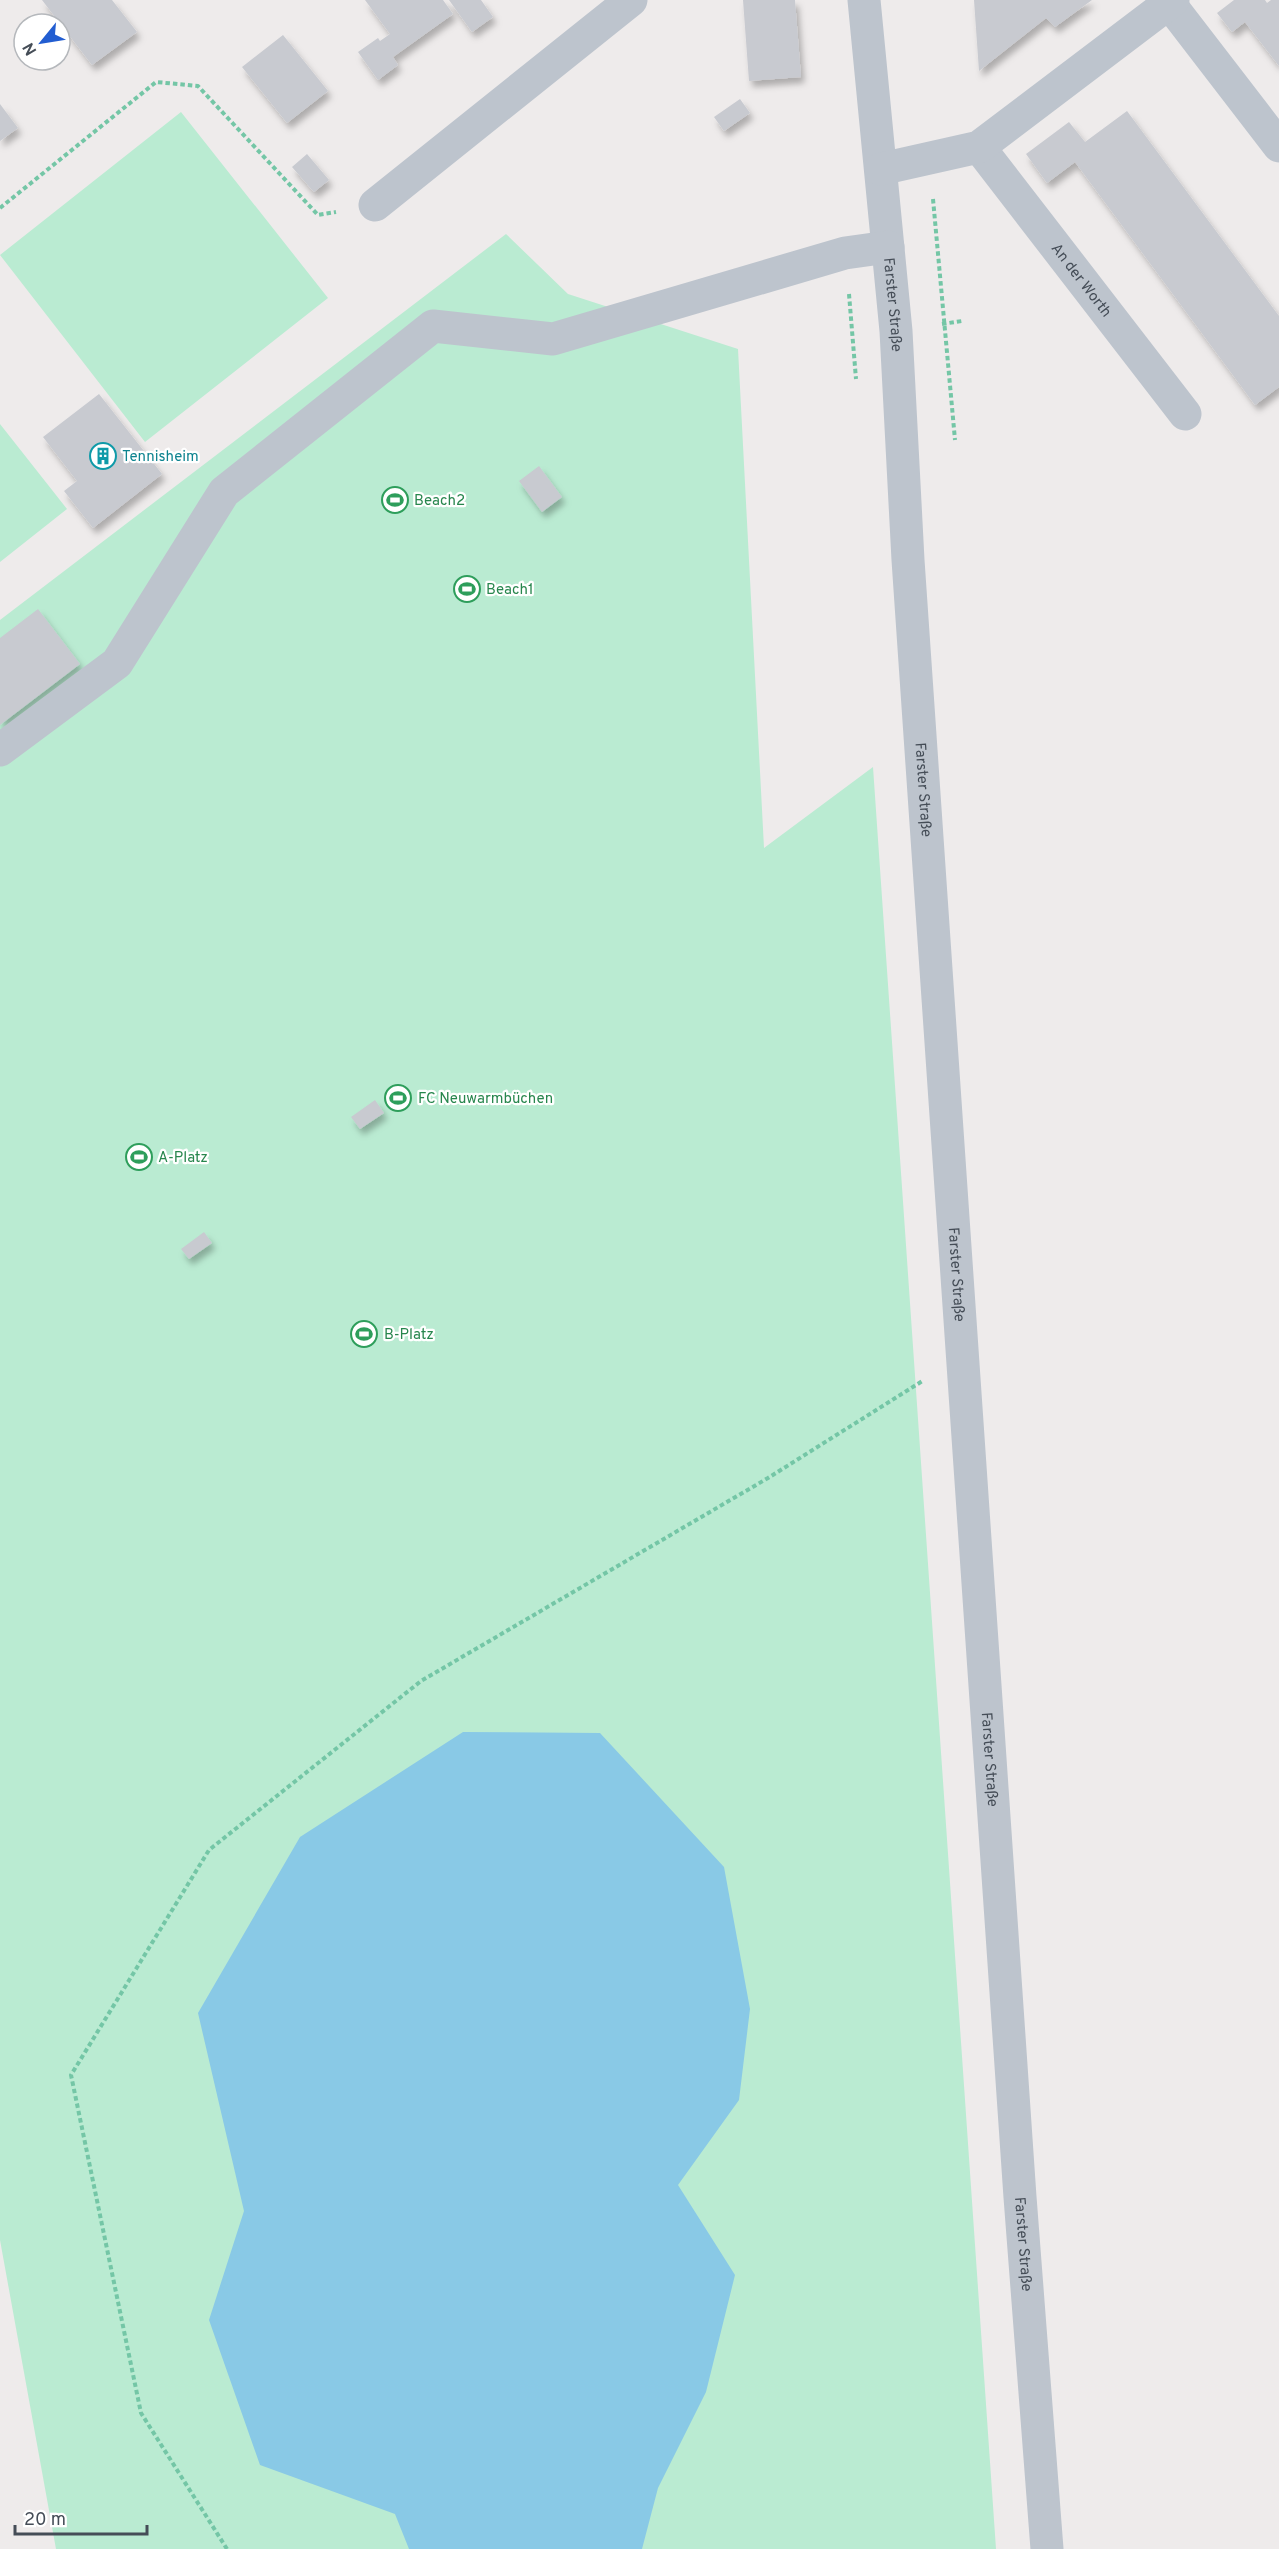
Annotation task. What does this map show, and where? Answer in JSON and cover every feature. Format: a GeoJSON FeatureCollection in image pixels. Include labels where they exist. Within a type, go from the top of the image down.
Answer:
{"type":"FeatureCollection","features":[{"type":"Feature","properties":{"kind":"street"},"geometry":{"type":"LineString","coordinates":[[375,205],[631,0]]}},
{"type":"Feature","properties":{"kind":"street","name":"Farster Straße"},"geometry":{"type":"LineString","coordinates":[[864,0],[896,331],[909,572],[1020,2197],[1047,2549]]}},
{"type":"Feature","properties":{"kind":"street"},"geometry":{"type":"LineString","coordinates":[[881,169],[979,147],[1171,2],[1279,146]]}},
{"type":"Feature","properties":{"kind":"street","name":"An der Worth"},"geometry":{"type":"LineString","coordinates":[[979,147],[1185,414]]}},
{"type":"Feature","properties":{"kind":"street"},"geometry":{"type":"LineString","coordinates":[[0,750],[117,663],[224,492],[433,326],[553,339],[845,254],[888,247]]}},
{"type":"Feature","properties":{"kind":"path"},"geometry":{"type":"LineString","coordinates":[[0,208],[156,82],[198,86],[318,215],[375,205]]}},
{"type":"Feature","properties":{"kind":"path"},"geometry":{"type":"LineString","coordinates":[[930,158],[955,440]]}},
{"type":"Feature","properties":{"kind":"path"},"geometry":{"type":"LineString","coordinates":[[227,2549],[141,2413],[71,2075],[209,1850],[421,1681],[768,1478],[964,1357]]}},
{"type":"Feature","properties":{"kind":"green space"},"geometry":{"type":"Polygon","coordinates":[[[181,112],[328,298],[145,442],[0,255],[181,112]]]}},
{"type":"Feature","properties":{"kind":"green space"},"geometry":{"type":"Polygon","coordinates":[[[506,234],[568,294],[738,349],[764,848],[873,767],[996,2549],[56,2549],[0,2240],[0,620],[506,234]]]}},
{"type":"Feature","properties":{"kind":"green space"},"geometry":{"type":"Polygon","coordinates":[[[0,424],[67,509],[0,562],[0,424]]]}},
{"type":"Feature","properties":{"kind":"water"},"geometry":{"type":"Polygon","coordinates":[[[463,1732],[600,1733],[724,1867],[750,2009],[739,2100],[678,2185],[735,2275],[706,2392],[658,2488],[642,2549],[409,2549],[395,2514],[260,2465],[209,2320],[244,2211],[198,2013],[300,1837],[463,1732]]]}},
{"type":"Feature","properties":{"kind":"building"},"geometry":{"type":"Polygon","coordinates":[[[42,0],[112,0],[137,32],[92,65],[72,39],[72,12],[51,12],[42,0]]]}},
{"type":"Feature","properties":{"kind":"building"},"geometry":{"type":"Polygon","coordinates":[[[365,0],[443,0],[453,14],[393,57],[398,65],[378,80],[358,52],[378,38],[380,41],[390,34],[365,0]]]}},
{"type":"Feature","properties":{"kind":"building"},"geometry":{"type":"Polygon","coordinates":[[[449,0],[481,0],[493,17],[472,32],[449,0]]]}},
{"type":"Feature","properties":{"kind":"building"},"geometry":{"type":"Polygon","coordinates":[[[743,0],[795,0],[801,77],[749,81],[743,0]]]}},
{"type":"Feature","properties":{"kind":"building"},"geometry":{"type":"Polygon","coordinates":[[[974,0],[1092,0],[1055,27],[1046,18],[979,71],[974,0]]]}},
{"type":"Feature","properties":{"kind":"building"},"geometry":{"type":"Polygon","coordinates":[[[1234,0],[1265,0],[1267,3],[1271,0],[1279,0],[1279,66],[1245,22],[1232,32],[1217,13],[1234,0]]]}},
{"type":"Feature","properties":{"kind":"building"},"geometry":{"type":"Polygon","coordinates":[[[283,35],[328,91],[287,123],[242,67],[283,35]]]}},
{"type":"Feature","properties":{"kind":"building"},"geometry":{"type":"Polygon","coordinates":[[[740,99],[750,113],[724,131],[714,117],[740,99]]]}},
{"type":"Feature","properties":{"kind":"building"},"geometry":{"type":"Polygon","coordinates":[[[0,104],[18,128],[0,141],[0,104]]]}},
{"type":"Feature","properties":{"kind":"building"},"geometry":{"type":"Polygon","coordinates":[[[1127,111],[1279,316],[1279,387],[1255,405],[1075,162],[1047,183],[1026,154],[1069,122],[1085,142],[1127,111]]]}},
{"type":"Feature","properties":{"kind":"building"},"geometry":{"type":"Polygon","coordinates":[[[307,154],[329,180],[314,192],[292,167],[307,154]]]}},
{"type":"Feature","properties":{"kind":"building","name":"Tennisheim"},"geometry":{"type":"Polygon","coordinates":[[[99,394],[162,474],[93,528],[64,491],[77,481],[43,437],[99,394]]]}},
{"type":"Feature","properties":{"kind":"building"},"geometry":{"type":"Polygon","coordinates":[[[539,466],[562,497],[542,512],[519,481],[539,466]]]}},
{"type":"Feature","properties":{"kind":"building"},"geometry":{"type":"Polygon","coordinates":[[[38,609],[80,664],[0,725],[0,638],[38,609]]]}},
{"type":"Feature","properties":{"kind":"building"},"geometry":{"type":"Polygon","coordinates":[[[375,1100],[384,1113],[360,1129],[351,1117],[375,1100]]]}},
{"type":"Feature","properties":{"kind":"building"},"geometry":{"type":"Polygon","coordinates":[[[204,1232],[212,1243],[189,1259],[181,1249],[204,1232]]]}},
{"type":"Feature","properties":{"kind":"place","name":"Tennisheim"},"geometry":{"type":"Point","coordinates":[103,456]}},
{"type":"Feature","properties":{"kind":"place","name":"Beach2"},"geometry":{"type":"Point","coordinates":[395,500]}},
{"type":"Feature","properties":{"kind":"place","name":"Beach1"},"geometry":{"type":"Point","coordinates":[467,589]}},
{"type":"Feature","properties":{"kind":"place","name":"FC Neuwarmbüchen"},"geometry":{"type":"Point","coordinates":[398,1098]}},
{"type":"Feature","properties":{"kind":"place","name":"A-Platz"},"geometry":{"type":"Point","coordinates":[139,1157]}},
{"type":"Feature","properties":{"kind":"place","name":"B-Platz"},"geometry":{"type":"Point","coordinates":[364,1334]}}]}
